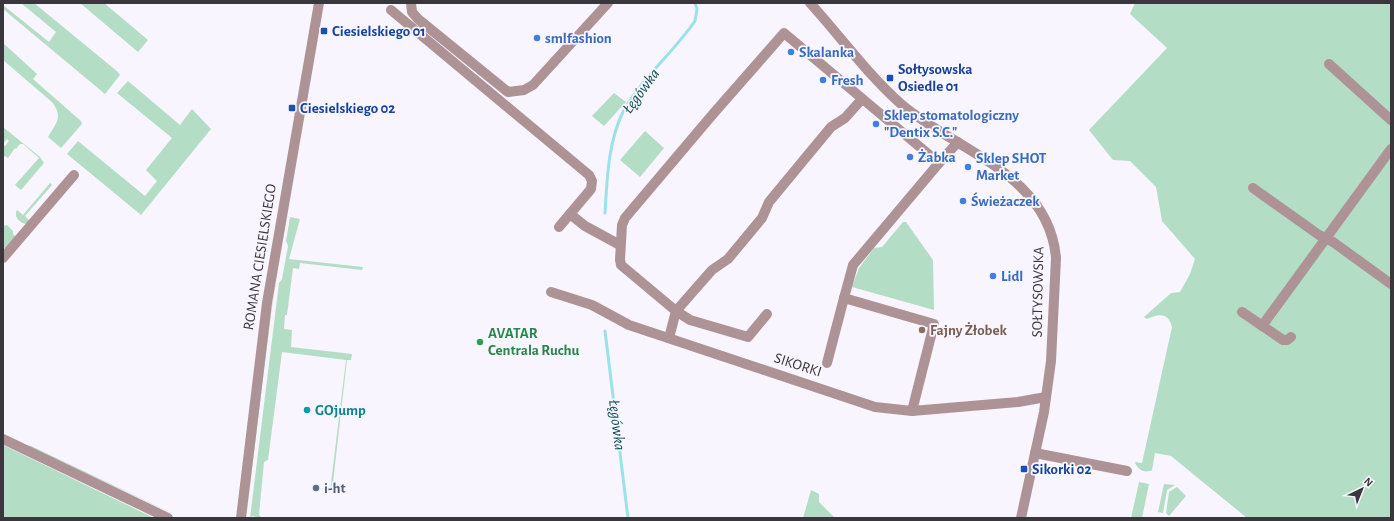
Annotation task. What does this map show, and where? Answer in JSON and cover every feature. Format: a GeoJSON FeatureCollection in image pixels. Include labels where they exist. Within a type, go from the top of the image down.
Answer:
{"type":"FeatureCollection","features":[{"type":"Feature","properties":{"kind":"street","name":"ROMANA CIESIELSKIEGO"},"geometry":{"type":"LineString","coordinates":[[241,518],[267,303],[319,3]]}},
{"type":"Feature","properties":{"kind":"street"},"geometry":{"type":"LineString","coordinates":[[412,3],[412,12],[418,19],[508,92],[524,90],[533,85],[608,3]]}},
{"type":"Feature","properties":{"kind":"street","name":"SOŁTYSOWSKA"},"geometry":{"type":"LineString","coordinates":[[810,3],[868,70],[891,94],[916,115],[998,169],[1024,190],[1040,208],[1051,230],[1055,249],[1056,270],[1051,361],[1046,397],[1021,518]]}},
{"type":"Feature","properties":{"kind":"street"},"geometry":{"type":"LineString","coordinates":[[391,10],[588,175],[592,181],[591,190],[559,227]]}},
{"type":"Feature","properties":{"kind":"street"},"geometry":{"type":"LineString","coordinates":[[767,314],[748,337],[690,320],[676,312],[622,265],[620,260],[620,245],[622,225],[625,218],[784,33],[939,163]]}},
{"type":"Feature","properties":{"kind":"street"},"geometry":{"type":"LineString","coordinates":[[1329,64],[1391,120]]}},
{"type":"Feature","properties":{"kind":"street"},"geometry":{"type":"LineString","coordinates":[[669,338],[676,312],[712,270],[728,259],[762,218],[769,202],[831,127],[845,118],[862,99]]}},
{"type":"Feature","properties":{"kind":"street"},"geometry":{"type":"LineString","coordinates":[[827,363],[854,265],[958,142]]}},
{"type":"Feature","properties":{"kind":"street"},"geometry":{"type":"LineString","coordinates":[[1262,326],[1391,149]]}},
{"type":"Feature","properties":{"kind":"street"},"geometry":{"type":"LineString","coordinates":[[3,258],[74,175]]}},
{"type":"Feature","properties":{"kind":"street"},"geometry":{"type":"LineString","coordinates":[[1253,188],[1318,236],[1333,242],[1391,284]]}},
{"type":"Feature","properties":{"kind":"street"},"geometry":{"type":"LineString","coordinates":[[570,214],[585,226],[620,245]]}},
{"type":"Feature","properties":{"kind":"street","name":"SIKORKI"},"geometry":{"type":"LineString","coordinates":[[551,292],[592,306],[629,325],[875,407],[912,411],[1018,402],[1046,397]]}},
{"type":"Feature","properties":{"kind":"street"},"geometry":{"type":"LineString","coordinates":[[844,298],[934,324],[912,411]]}},
{"type":"Feature","properties":{"kind":"street"},"geometry":{"type":"LineString","coordinates":[[1242,312],[1283,340],[1287,340],[1291,337]]}},
{"type":"Feature","properties":{"kind":"street"},"geometry":{"type":"LineString","coordinates":[[3,439],[168,518]]}},
{"type":"Feature","properties":{"kind":"street"},"geometry":{"type":"LineString","coordinates":[[1035,453],[1127,471]]}},
{"type":"Feature","properties":{"kind":"green space"},"geometry":{"type":"Polygon","coordinates":[[[21,3],[34,3],[118,72],[120,75],[105,94],[3,9],[3,5],[49,42],[56,32],[21,3]]]}},
{"type":"Feature","properties":{"kind":"green space"},"geometry":{"type":"Polygon","coordinates":[[[80,3],[104,3],[148,40],[138,52],[80,3]]]}},
{"type":"Feature","properties":{"kind":"green space"},"geometry":{"type":"Polygon","coordinates":[[[1135,3],[1391,3],[1391,518],[1247,518],[1171,456],[1155,453],[1152,470],[1149,471],[1141,470],[1136,465],[1135,462],[1142,463],[1172,327],[1168,319],[1165,317],[1159,315],[1147,319],[1144,317],[1171,293],[1180,292],[1190,274],[1195,259],[1162,221],[1156,187],[1130,161],[1113,160],[1089,130],[1167,48],[1130,14],[1135,3]]]}},
{"type":"Feature","properties":{"kind":"green space"},"geometry":{"type":"Polygon","coordinates":[[[3,43],[37,74],[33,79],[81,121],[82,124],[61,148],[48,137],[56,124],[58,117],[56,108],[53,103],[3,60],[3,43]]]}},
{"type":"Feature","properties":{"kind":"green space"},"geometry":{"type":"Polygon","coordinates":[[[128,81],[180,125],[192,109],[211,129],[141,215],[67,154],[78,141],[145,196],[157,181],[146,170],[172,138],[117,93],[128,81]]]}},
{"type":"Feature","properties":{"kind":"green space"},"geometry":{"type":"Polygon","coordinates":[[[614,93],[626,102],[604,126],[592,116],[614,93]]]}},
{"type":"Feature","properties":{"kind":"green space"},"geometry":{"type":"Polygon","coordinates":[[[3,127],[40,157],[44,163],[21,190],[15,185],[39,158],[23,144],[20,144],[8,158],[5,156],[3,158],[3,145],[5,146],[9,141],[7,139],[3,143],[3,127]]]}},
{"type":"Feature","properties":{"kind":"green space"},"geometry":{"type":"Polygon","coordinates":[[[645,131],[664,148],[640,177],[620,160],[645,131]]]}},
{"type":"Feature","properties":{"kind":"green space"},"geometry":{"type":"Polygon","coordinates":[[[50,183],[52,185],[25,216],[30,221],[26,224],[20,221],[16,216],[17,210],[23,215],[50,183]]]}},
{"type":"Feature","properties":{"kind":"green space"},"geometry":{"type":"Polygon","coordinates":[[[290,217],[300,219],[289,259],[363,267],[362,270],[300,263],[299,269],[293,268],[284,329],[292,330],[291,347],[352,354],[351,360],[347,360],[332,491],[330,491],[346,360],[282,352],[268,460],[264,462],[259,515],[262,518],[252,516],[250,518],[279,283],[282,279],[288,246],[286,241],[290,217]]]}},
{"type":"Feature","properties":{"kind":"green space"},"geometry":{"type":"Polygon","coordinates":[[[903,222],[906,222],[933,260],[934,310],[852,287],[859,268],[874,248],[882,247],[903,222]]]}},
{"type":"Feature","properties":{"kind":"green space"},"geometry":{"type":"Polygon","coordinates":[[[7,225],[16,237],[6,249],[3,246],[3,226],[7,225]]]}},
{"type":"Feature","properties":{"kind":"green space"},"geometry":{"type":"Polygon","coordinates":[[[276,281],[271,314],[246,518],[267,335],[276,281]]]}},
{"type":"Feature","properties":{"kind":"green space"},"geometry":{"type":"Polygon","coordinates":[[[3,445],[154,518],[3,518],[3,445]]]}},
{"type":"Feature","properties":{"kind":"green space"},"geometry":{"type":"Polygon","coordinates":[[[29,445],[182,518],[30,447],[29,445]]]}},
{"type":"Feature","properties":{"kind":"green space"},"geometry":{"type":"Polygon","coordinates":[[[1139,482],[1149,484],[1142,518],[1131,518],[1139,482]]]}},
{"type":"Feature","properties":{"kind":"green space"},"geometry":{"type":"Polygon","coordinates":[[[1164,484],[1175,485],[1167,490],[1163,513],[1158,512],[1164,484]]]}},
{"type":"Feature","properties":{"kind":"green space"},"geometry":{"type":"Polygon","coordinates":[[[1177,487],[1186,496],[1169,516],[1166,513],[1169,492],[1177,487]]]}},
{"type":"Feature","properties":{"kind":"green space"},"geometry":{"type":"Polygon","coordinates":[[[811,490],[819,494],[819,502],[835,518],[803,518],[811,490]]]}},
{"type":"Feature","properties":{"kind":"waterway","name":"Łęgówka"},"geometry":{"type":"LineString","coordinates":[[605,213],[611,148],[623,112],[638,89],[695,21],[697,9],[695,3]]}},
{"type":"Feature","properties":{"kind":"waterway","name":"Łęgówka"},"geometry":{"type":"LineString","coordinates":[[605,331],[628,518]]}},
{"type":"Feature","properties":{"kind":"place","name":"Ciesielskiego 01"},"geometry":{"type":"Point","coordinates":[324,31]}},
{"type":"Feature","properties":{"kind":"place","name":"smlfashion"},"geometry":{"type":"Point","coordinates":[537,38]}},
{"type":"Feature","properties":{"kind":"place","name":"Skalanka"},"geometry":{"type":"Point","coordinates":[791,52]}},
{"type":"Feature","properties":{"kind":"place","name":"Sołtysowska Osiedle 01"},"geometry":{"type":"Point","coordinates":[890,78]}},
{"type":"Feature","properties":{"kind":"place","name":"Fresh"},"geometry":{"type":"Point","coordinates":[823,80]}},
{"type":"Feature","properties":{"kind":"place","name":"Ciesielskiego 02"},"geometry":{"type":"Point","coordinates":[292,108]}},
{"type":"Feature","properties":{"kind":"place","name":"Sklep stomatologiczny \"Dentix S.C.\""},"geometry":{"type":"Point","coordinates":[876,124]}},
{"type":"Feature","properties":{"kind":"place","name":"Żabka"},"geometry":{"type":"Point","coordinates":[910,157]}},
{"type":"Feature","properties":{"kind":"place","name":"Sklep SHOT Market"},"geometry":{"type":"Point","coordinates":[968,167]}},
{"type":"Feature","properties":{"kind":"place","name":"Świeżaczek"},"geometry":{"type":"Point","coordinates":[963,201]}},
{"type":"Feature","properties":{"kind":"place","name":"Lidl"},"geometry":{"type":"Point","coordinates":[993,276]}},
{"type":"Feature","properties":{"kind":"place","name":"Fajny Żłobek"},"geometry":{"type":"Point","coordinates":[922,330]}},
{"type":"Feature","properties":{"kind":"place","name":"AVATAR Centrala Ruchu"},"geometry":{"type":"Point","coordinates":[480,342]}},
{"type":"Feature","properties":{"kind":"place","name":"GOjump"},"geometry":{"type":"Point","coordinates":[307,410]}},
{"type":"Feature","properties":{"kind":"place","name":"Sikorki 02"},"geometry":{"type":"Point","coordinates":[1024,469]}},
{"type":"Feature","properties":{"kind":"place","name":"i-ht"},"geometry":{"type":"Point","coordinates":[316,488]}}]}
